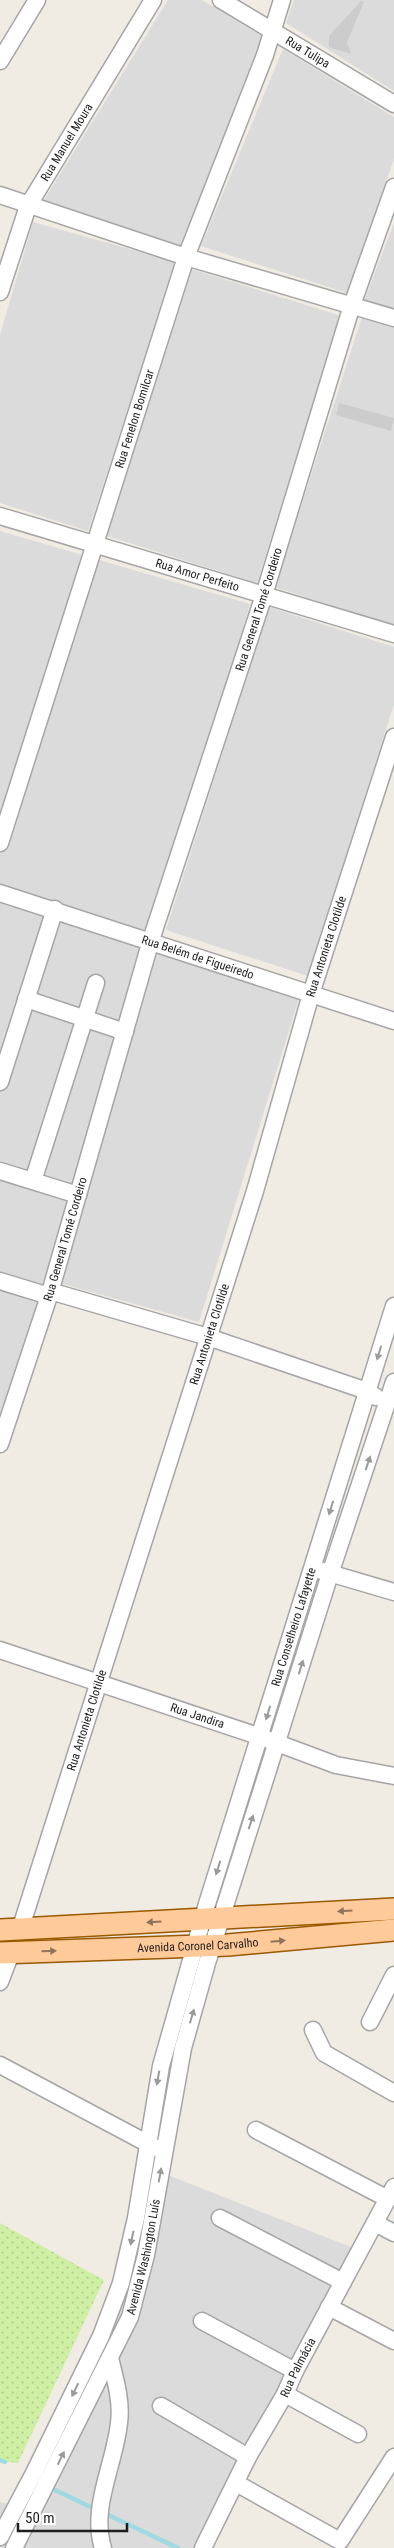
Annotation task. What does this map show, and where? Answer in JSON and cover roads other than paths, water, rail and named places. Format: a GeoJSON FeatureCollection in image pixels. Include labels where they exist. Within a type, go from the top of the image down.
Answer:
{"type":"FeatureCollection","features":[{"type":"Feature","properties":{"kind":"main road","name":"Avenida Coronel Carvalho"},"geometry":{"type":"LineString","coordinates":[[10,1930],[394,1909]]}},
{"type":"Feature","properties":{"kind":"main road","name":"Avenida Coronel Carvalho"},"geometry":{"type":"LineString","coordinates":[[5,1953],[203,1946],[394,1930]]}},
{"type":"Feature","properties":{"kind":"street"},"geometry":{"type":"LineString","coordinates":[[0,61],[37,0]]}},
{"type":"Feature","properties":{"kind":"street","name":"Rua Manuel Moura"},"geometry":{"type":"LineString","coordinates":[[1,284],[28,206],[153,0]]}},
{"type":"Feature","properties":{"kind":"street","name":"Rua Tulipa"},"geometry":{"type":"LineString","coordinates":[[221,0],[271,32],[394,104]]}},
{"type":"Feature","properties":{"kind":"street","name":"Rua Fenelon Bomilcar"},"geometry":{"type":"LineString","coordinates":[[0,843],[186,257],[265,55],[282,0]]}},
{"type":"Feature","properties":{"kind":"street","name":"Rua General Tomé Cordeiro"},"geometry":{"type":"LineString","coordinates":[[0,1444],[50,1294],[151,940],[264,594],[352,306],[394,186]]}},
{"type":"Feature","properties":{"kind":"street"},"geometry":{"type":"LineString","coordinates":[[0,195],[28,206],[186,257],[394,318]]}},
{"type":"Feature","properties":{"kind":"street","name":"Rua Amor Perfeito"},"geometry":{"type":"LineString","coordinates":[[0,516],[394,634]]}},
{"type":"Feature","properties":{"kind":"street","name":"Rua Antonieta Clotilde"},"geometry":{"type":"LineString","coordinates":[[10,1930],[99,1683],[255,1191],[311,994],[394,737]]}},
{"type":"Feature","properties":{"kind":"street","name":"Rua Belém de Figueiredo"},"geometry":{"type":"LineString","coordinates":[[0,893],[151,940],[394,1021]]}},
{"type":"Feature","properties":{"kind":"street"},"geometry":{"type":"LineString","coordinates":[[0,1082],[55,909]]}},
{"type":"Feature","properties":{"kind":"street"},"geometry":{"type":"LineString","coordinates":[[33,1181],[96,982]]}},
{"type":"Feature","properties":{"kind":"street"},"geometry":{"type":"LineString","coordinates":[[26,999],[125,1032]]}},
{"type":"Feature","properties":{"kind":"street"},"geometry":{"type":"LineString","coordinates":[[0,1171],[78,1195]]}},
{"type":"Feature","properties":{"kind":"street"},"geometry":{"type":"LineString","coordinates":[[0,1281],[208,1337],[367,1392],[391,1406]]}},
{"type":"Feature","properties":{"kind":"street","name":"Rua Conselheiro Lafayette"},"geometry":{"type":"LineString","coordinates":[[212,1919],[228,1838],[394,1306]]}},
{"type":"Feature","properties":{"kind":"street","name":"Rua Conselheiro Lafayette"},"geometry":{"type":"LineString","coordinates":[[203,1946],[212,1919],[244,1843],[330,1574],[391,1406],[394,1382]]}},
{"type":"Feature","properties":{"kind":"street"},"geometry":{"type":"LineString","coordinates":[[312,1568],[394,1592]]}},
{"type":"Feature","properties":{"kind":"street","name":"Rua Jandira"},"geometry":{"type":"LineString","coordinates":[[0,1650],[261,1737],[336,1765],[394,1776]]}},
{"type":"Feature","properties":{"kind":"street"},"geometry":{"type":"LineString","coordinates":[[228,1838],[244,1843]]}},
{"type":"Feature","properties":{"kind":"street","name":"Avenida Washington Luís"},"geometry":{"type":"LineString","coordinates":[[4,2530],[101,2336],[121,2283],[136,2218],[160,2066],[203,1946]]}},
{"type":"Feature","properties":{"kind":"street","name":"Avenida Washington Luís"},"geometry":{"type":"LineString","coordinates":[[14,2548],[130,2317],[146,2255],[203,1946]]}},
{"type":"Feature","properties":{"kind":"street"},"geometry":{"type":"LineString","coordinates":[[0,1982],[5,1953]]}},
{"type":"Feature","properties":{"kind":"street"},"geometry":{"type":"LineString","coordinates":[[370,2022],[394,1975]]}},
{"type":"Feature","properties":{"kind":"street"},"geometry":{"type":"LineString","coordinates":[[313,2030],[324,2053],[394,2092]]}},
{"type":"Feature","properties":{"kind":"street"},"geometry":{"type":"LineString","coordinates":[[0,2065],[164,2152]]}},
{"type":"Feature","properties":{"kind":"street"},"geometry":{"type":"LineString","coordinates":[[256,2130],[391,2193]]}},
{"type":"Feature","properties":{"kind":"street","name":"Rua Palmácia"},"geometry":{"type":"LineString","coordinates":[[202,2548],[248,2457],[285,2394],[295,2371],[391,2193]]}},
{"type":"Feature","properties":{"kind":"street"},"geometry":{"type":"LineString","coordinates":[[220,2218],[343,2282]]}},
{"type":"Feature","properties":{"kind":"street"},"geometry":{"type":"LineString","coordinates":[[375,2223],[394,2232]]}},
{"type":"Feature","properties":{"kind":"street"},"geometry":{"type":"LineString","coordinates":[[329,2307],[394,2340]]}},
{"type":"Feature","properties":{"kind":"street"},"geometry":{"type":"LineString","coordinates":[[202,2321],[295,2371]]}},
{"type":"Feature","properties":{"kind":"street"},"geometry":{"type":"LineString","coordinates":[[103,2548],[99,2535],[101,2511],[120,2420],[116,2381],[110,2358]]}},
{"type":"Feature","properties":{"kind":"street"},"geometry":{"type":"LineString","coordinates":[[285,2394],[358,2434]]}},
{"type":"Feature","properties":{"kind":"street"},"geometry":{"type":"LineString","coordinates":[[161,2406],[248,2457]]}},
{"type":"Feature","properties":{"kind":"street"},"geometry":{"type":"LineString","coordinates":[[236,2483],[340,2541],[394,2457]]}},
{"type":"Feature","properties":{"kind":"street"},"geometry":{"type":"LineString","coordinates":[[29,2483],[44,2490]]}},
{"type":"Feature","properties":{"kind":"street"},"geometry":{"type":"LineString","coordinates":[[4,2530],[23,2532]]}},
{"type":"Feature","properties":{"kind":"waterway"},"geometry":{"type":"LineString","coordinates":[[0,2460],[5,2462]]}},
{"type":"Feature","properties":{"kind":"waterway"},"geometry":{"type":"LineString","coordinates":[[55,2490],[97,2510]]}},
{"type":"Feature","properties":{"kind":"waterway"},"geometry":{"type":"LineString","coordinates":[[104,2513],[178,2548]]}}]}
